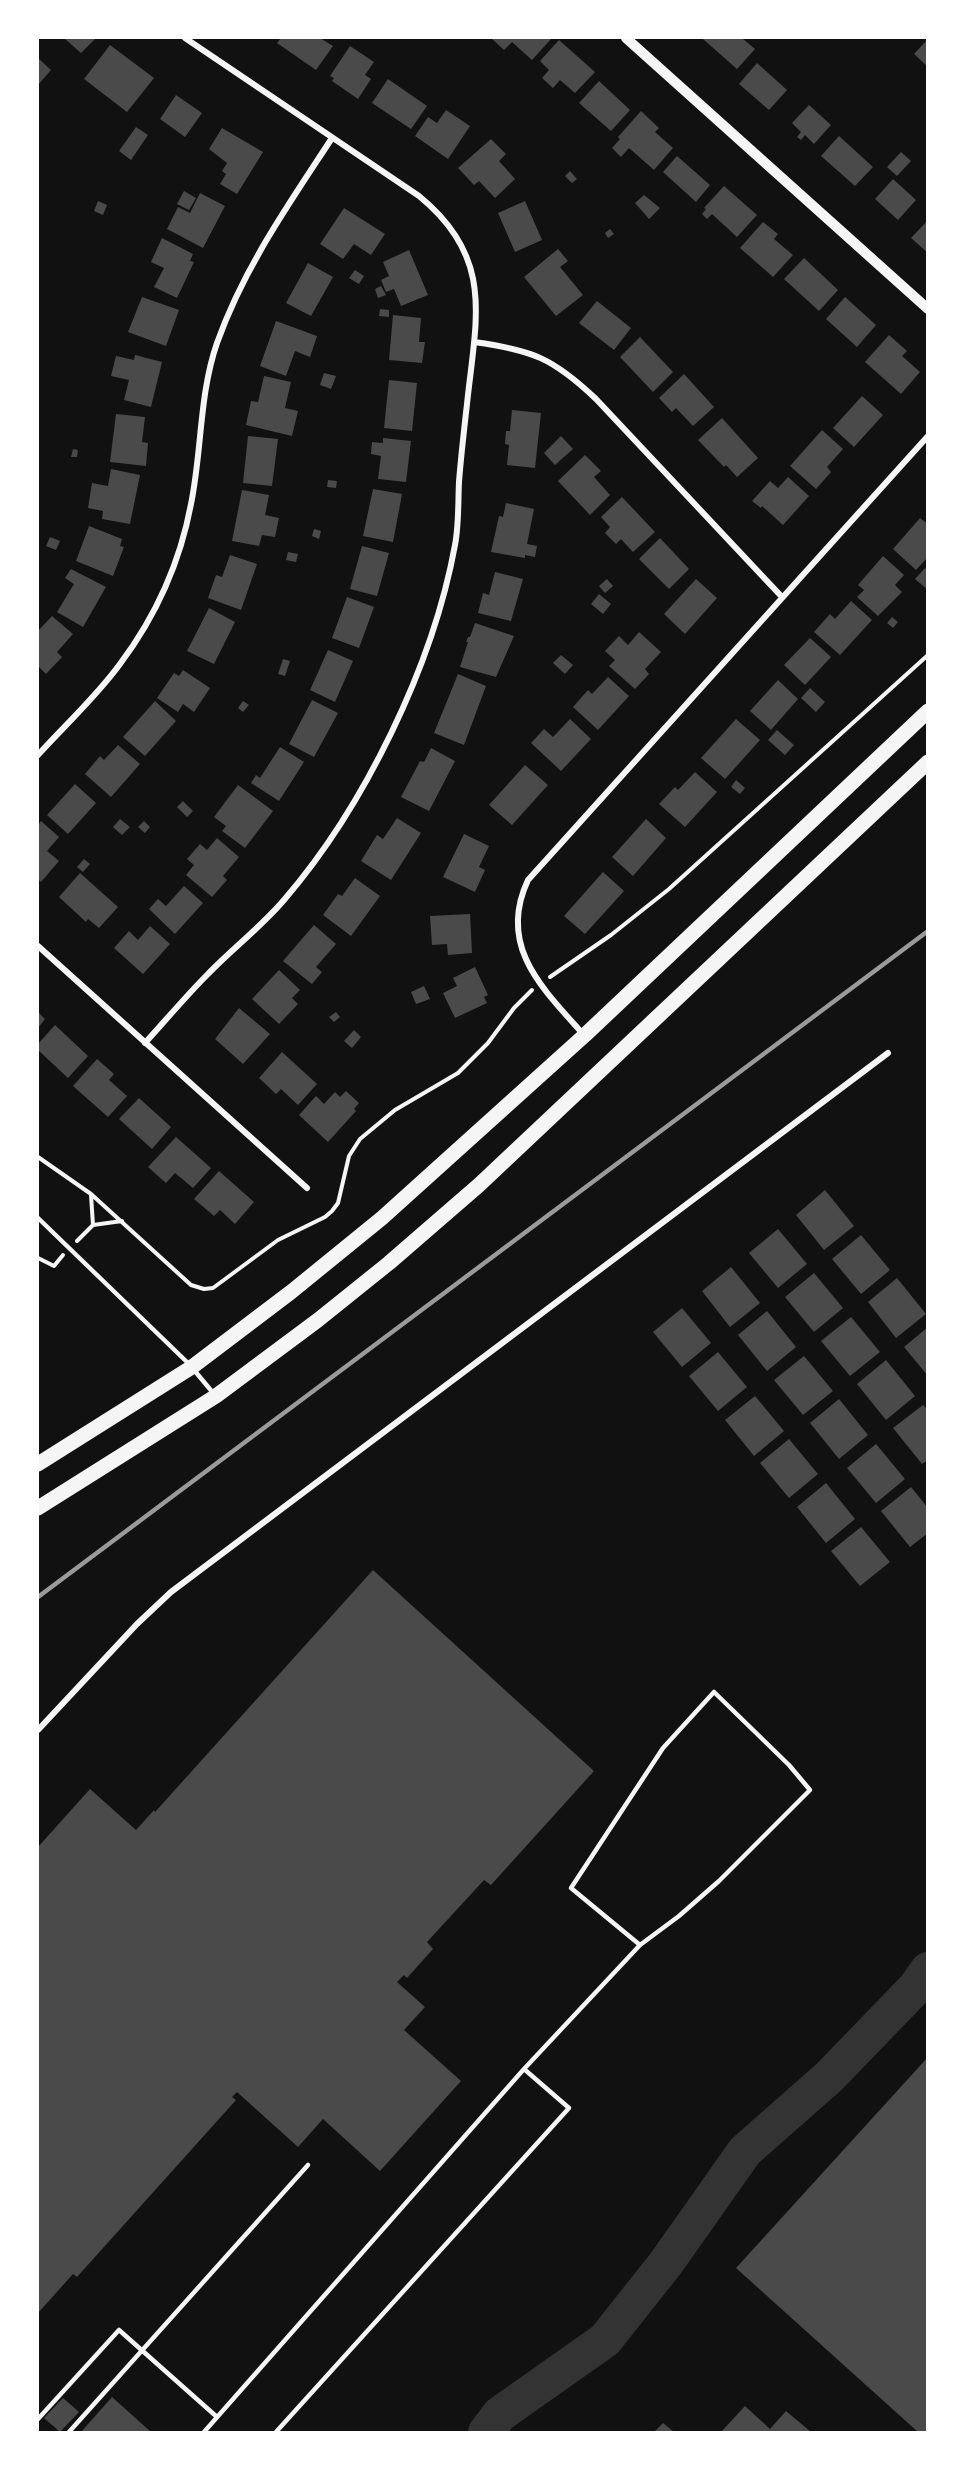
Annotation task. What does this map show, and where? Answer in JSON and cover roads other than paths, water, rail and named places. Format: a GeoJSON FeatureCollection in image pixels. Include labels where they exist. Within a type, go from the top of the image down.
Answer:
{"type":"FeatureCollection","features":[{"type":"Feature","properties":{"kind":"main road"},"geometry":{"type":"LineString","coordinates":[[38,1464],[192,1367],[362,1236],[585,1035],[927,711]]}},
{"type":"Feature","properties":{"kind":"main road"},"geometry":{"type":"LineString","coordinates":[[38,1508],[216,1396],[371,1277],[479,1185],[927,762]]}},
{"type":"Feature","properties":{"kind":"street"},"geometry":{"type":"LineString","coordinates":[[145,1043],[206,976],[284,900],[326,844],[360,791],[390,735],[421,661],[438,611],[456,543],[460,467],[474,342],[474,280],[463,245],[438,212],[419,196],[185,38]]}},
{"type":"Feature","properties":{"kind":"street"},"geometry":{"type":"LineString","coordinates":[[626,38],[927,309]]}},
{"type":"Feature","properties":{"kind":"street"},"geometry":{"type":"LineString","coordinates":[[38,755],[118,666],[143,631],[164,592],[180,552],[192,504],[210,369],[217,344],[248,270],[275,224],[332,138]]}},
{"type":"Feature","properties":{"kind":"street"},"geometry":{"type":"LineString","coordinates":[[474,342],[531,352],[564,370],[596,399],[782,597]]}},
{"type":"Feature","properties":{"kind":"street"},"geometry":{"type":"LineString","coordinates":[[585,1035],[541,983],[524,957],[516,927],[517,911],[528,880],[927,436]]}},
{"type":"Feature","properties":{"kind":"street"},"geometry":{"type":"LineString","coordinates":[[38,946],[307,1188]]}},
{"type":"Feature","properties":{"kind":"street"},"geometry":{"type":"LineString","coordinates":[[38,1730],[137,1624],[171,1592],[888,1053]]}},
{"type":"Feature","properties":{"kind":"lane"},"geometry":{"type":"LineString","coordinates":[[38,1218],[165,1338],[216,1396]]}},
{"type":"Feature","properties":{"kind":"lane"},"geometry":{"type":"LineString","coordinates":[[204,2433],[524,2069],[640,1945],[679,1916],[719,1881],[810,1790],[789,1765],[714,1692],[663,1748],[571,1888],[640,1945]]}},
{"type":"Feature","properties":{"kind":"lane"},"geometry":{"type":"LineString","coordinates":[[276,2433],[569,2109],[524,2069]]}},
{"type":"Feature","properties":{"kind":"lane"},"geometry":{"type":"LineString","coordinates":[[69,2433],[308,2165]]}},
{"type":"Feature","properties":{"kind":"lane"},"geometry":{"type":"LineString","coordinates":[[38,2419],[119,2330],[218,2418]]}},
{"type":"Feature","properties":{"kind":"waterway"},"geometry":{"type":"LineString","coordinates":[[486,2432],[500,2414],[605,2340],[666,2263],[745,2151],[829,2077],[916,1987],[928,1970]]}},
{"type":"Feature","properties":{"kind":"railway"},"geometry":{"type":"LineString","coordinates":[[38,1597],[928,931]]}}]}
